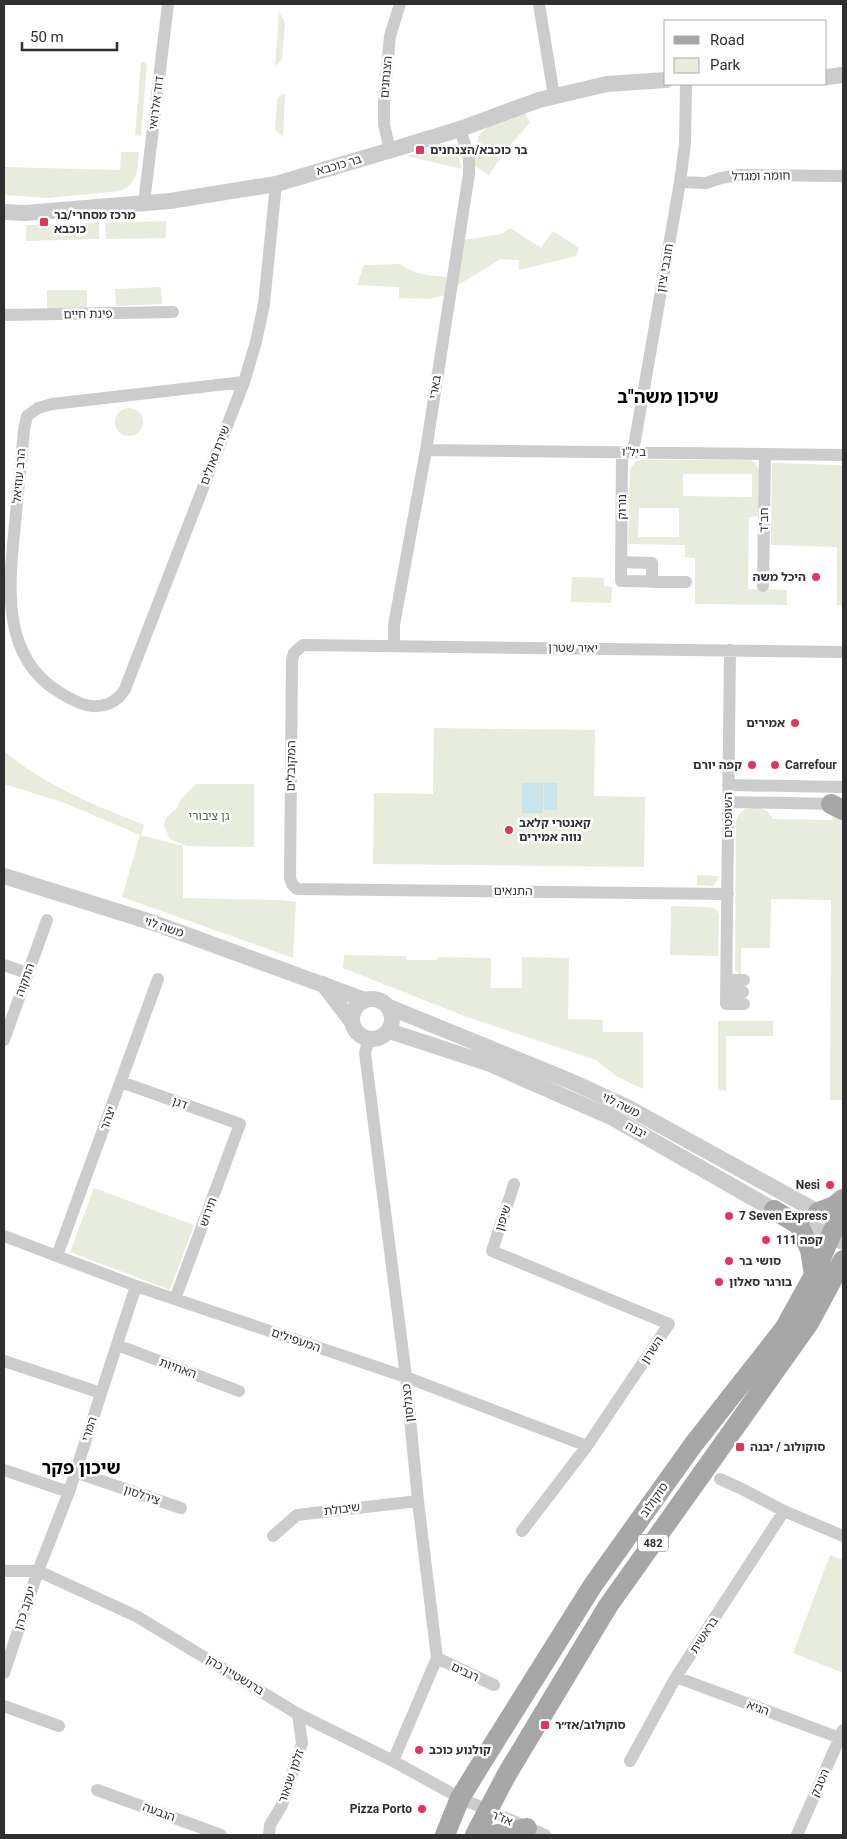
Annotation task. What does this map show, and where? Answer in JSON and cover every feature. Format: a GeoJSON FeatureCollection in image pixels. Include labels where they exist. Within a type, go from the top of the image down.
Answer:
{"type":"FeatureCollection","features":[{"type":"Feature","properties":{"kind":"main road"},"geometry":{"type":"LineString","coordinates":[[818,1212],[834,1206],[843,1199]]}},
{"type":"Feature","properties":{"kind":"main road"},"geometry":{"type":"LineString","coordinates":[[774,1210],[799,1225],[810,1250],[814,1275]]}},
{"type":"Feature","properties":{"kind":"main road","name":"סוקולוב"},"geometry":{"type":"LineString","coordinates":[[445,1835],[460,1798],[478,1767],[593,1585],[693,1445],[784,1329],[840,1226]]}},
{"type":"Feature","properties":{"kind":"main road","name":"סוקולוב"},"geometry":{"type":"LineString","coordinates":[[476,1835],[506,1774],[608,1606],[809,1323],[839,1277],[843,1260]]}},
{"type":"Feature","properties":{"kind":"main road"},"geometry":{"type":"LineString","coordinates":[[493,1835],[536,1832]]}},
{"type":"Feature","properties":{"kind":"street","name":"דוד אלרואי"},"geometry":{"type":"LineString","coordinates":[[144,203],[168,4]]}},
{"type":"Feature","properties":{"kind":"street","name":"הצנחנים"},"geometry":{"type":"LineString","coordinates":[[390,151],[384,124],[384,103],[390,36],[400,4]]}},
{"type":"Feature","properties":{"kind":"street"},"geometry":{"type":"LineString","coordinates":[[539,4],[554,96]]}},
{"type":"Feature","properties":{"kind":"street"},"geometry":{"type":"LineString","coordinates":[[827,77],[843,75]]}},
{"type":"Feature","properties":{"kind":"street","name":"בר כוכבא"},"geometry":{"type":"LineString","coordinates":[[4,212],[25,213],[170,201],[276,184],[460,129],[554,96],[607,84],[664,80]]}},
{"type":"Feature","properties":{"kind":"street","name":"חובבי ציון"},"geometry":{"type":"LineString","coordinates":[[628,452],[680,182],[685,144],[686,85]]}},
{"type":"Feature","properties":{"kind":"street","name":"בארי"},"geometry":{"type":"LineString","coordinates":[[394,645],[394,625],[426,450],[469,174],[469,157],[460,129]]}},
{"type":"Feature","properties":{"kind":"street","name":"חומה ומגדל"},"geometry":{"type":"LineString","coordinates":[[680,182],[706,183],[739,175],[843,176]]}},
{"type":"Feature","properties":{"kind":"street","name":"שירת גאולים"},"geometry":{"type":"LineString","coordinates":[[103,706],[120,696],[125,689],[244,382],[256,342],[264,304],[276,184]]}},
{"type":"Feature","properties":{"kind":"street","name":"פינת חיים"},"geometry":{"type":"LineString","coordinates":[[4,315],[173,312]]}},
{"type":"Feature","properties":{"kind":"street","name":"הרב עוזיאל"},"geometry":{"type":"LineString","coordinates":[[103,706],[86,705],[69,698],[49,686],[27,664],[18,645],[11,618],[9,584],[27,416],[38,408],[52,404],[244,382]]}},
{"type":"Feature","properties":{"kind":"street","name":"ביל\"ו"},"geometry":{"type":"LineString","coordinates":[[426,450],[843,455]]}},
{"type":"Feature","properties":{"kind":"street","name":"נורוק"},"geometry":{"type":"LineString","coordinates":[[628,452],[621,581],[686,582]]}},
{"type":"Feature","properties":{"kind":"street","name":"חב\"ד"},"geometry":{"type":"LineString","coordinates":[[763,586],[765,454]]}},
{"type":"Feature","properties":{"kind":"street"},"geometry":{"type":"LineString","coordinates":[[621,562],[652,563],[652,582]]}},
{"type":"Feature","properties":{"kind":"street","name":"יאיר שטרן"},"geometry":{"type":"LineString","coordinates":[[303,645],[843,652]]}},
{"type":"Feature","properties":{"kind":"street","name":"המקובלים"},"geometry":{"type":"LineString","coordinates":[[297,889],[290,878],[292,660],[294,653],[303,645]]}},
{"type":"Feature","properties":{"kind":"street","name":"השופטים"},"geometry":{"type":"LineString","coordinates":[[726,986],[730,650]]}},
{"type":"Feature","properties":{"kind":"street"},"geometry":{"type":"LineString","coordinates":[[728,785],[843,787]]}},
{"type":"Feature","properties":{"kind":"street"},"geometry":{"type":"LineString","coordinates":[[728,802],[839,806]]}},
{"type":"Feature","properties":{"kind":"street","name":"משה לוי"},"geometry":{"type":"LineString","coordinates":[[4,876],[154,923],[364,1000]]}},
{"type":"Feature","properties":{"kind":"street","name":"התנאים"},"geometry":{"type":"LineString","coordinates":[[297,889],[728,894]]}},
{"type":"Feature","properties":{"kind":"street","name":"התקוה"},"geometry":{"type":"LineString","coordinates":[[4,1040],[47,920]]}},
{"type":"Feature","properties":{"kind":"street"},"geometry":{"type":"LineString","coordinates":[[4,965],[27,973]]}},
{"type":"Feature","properties":{"kind":"street","name":"יצהר"},"geometry":{"type":"LineString","coordinates":[[57,1256],[158,979]]}},
{"type":"Feature","properties":{"kind":"street"},"geometry":{"type":"LineString","coordinates":[[323,984],[352,1022],[358,1034],[370,1039],[377,1039],[389,1031],[393,1019],[389,1007],[378,999],[364,1000],[354,1008],[352,1022]]}},
{"type":"Feature","properties":{"kind":"street"},"geometry":{"type":"LineString","coordinates":[[726,986],[744,992],[726,1004],[726,986]]}},
{"type":"Feature","properties":{"kind":"street","name":"משה לוי"},"geometry":{"type":"LineString","coordinates":[[389,1007],[627,1107],[840,1226]]}},
{"type":"Feature","properties":{"kind":"street","name":"יבנה"},"geometry":{"type":"LineString","coordinates":[[389,1031],[490,1064],[613,1118],[774,1210],[840,1226]]}},
{"type":"Feature","properties":{"kind":"street","name":"כצנלסון"},"geometry":{"type":"LineString","coordinates":[[370,1039],[366,1045],[365,1053],[406,1377],[418,1501],[437,1658],[394,1761]]}},
{"type":"Feature","properties":{"kind":"street","name":"דגן"},"geometry":{"type":"LineString","coordinates":[[120,1082],[240,1124]]}},
{"type":"Feature","properties":{"kind":"street","name":"תירוש"},"geometry":{"type":"LineString","coordinates":[[175,1299],[240,1124]]}},
{"type":"Feature","properties":{"kind":"street","name":"שיפון"},"geometry":{"type":"LineString","coordinates":[[492,1251],[514,1184]]}},
{"type":"Feature","properties":{"kind":"street","name":"המעפילים"},"geometry":{"type":"LineString","coordinates":[[4,1236],[136,1286],[406,1377],[587,1446]]}},
{"type":"Feature","properties":{"kind":"street","name":"השרון"},"geometry":{"type":"LineString","coordinates":[[492,1251],[669,1324],[587,1446],[522,1531]]}},
{"type":"Feature","properties":{"kind":"street","name":"המרי"},"geometry":{"type":"LineString","coordinates":[[38,1571],[69,1492],[136,1286]]}},
{"type":"Feature","properties":{"kind":"street","name":"האחיות"},"geometry":{"type":"LineString","coordinates":[[117,1345],[239,1390]]}},
{"type":"Feature","properties":{"kind":"street"},"geometry":{"type":"LineString","coordinates":[[4,1360],[101,1393]]}},
{"type":"Feature","properties":{"kind":"street"},"geometry":{"type":"LineString","coordinates":[[4,1470],[69,1492]]}},
{"type":"Feature","properties":{"kind":"street","name":"צירלסון"},"geometry":{"type":"LineString","coordinates":[[75,1472],[181,1508]]}},
{"type":"Feature","properties":{"kind":"street"},"geometry":{"type":"LineString","coordinates":[[720,1479],[784,1512],[843,1536]]}},
{"type":"Feature","properties":{"kind":"street","name":"שיבולת"},"geometry":{"type":"LineString","coordinates":[[274,1536],[297,1515],[418,1501]]}},
{"type":"Feature","properties":{"kind":"street","name":"בראשית"},"geometry":{"type":"LineString","coordinates":[[630,1761],[676,1677],[784,1512]]}},
{"type":"Feature","properties":{"kind":"street","name":"ברנשטיין כהן"},"geometry":{"type":"LineString","coordinates":[[4,1571],[38,1571],[136,1616],[298,1714],[394,1761],[460,1798]]}},
{"type":"Feature","properties":{"kind":"street","name":"יעקב כהן"},"geometry":{"type":"LineString","coordinates":[[4,1674],[38,1571]]}},
{"type":"Feature","properties":{"kind":"street","name":"רגבים"},"geometry":{"type":"LineString","coordinates":[[437,1658],[494,1685]]}},
{"type":"Feature","properties":{"kind":"street","name":"הגיא"},"geometry":{"type":"LineString","coordinates":[[676,1677],[842,1734]]}},
{"type":"Feature","properties":{"kind":"street"},"geometry":{"type":"LineString","coordinates":[[4,1706],[59,1726]]}},
{"type":"Feature","properties":{"kind":"street","name":"זלמן שנאור"},"geometry":{"type":"LineString","coordinates":[[269,1835],[270,1825],[282,1805],[302,1743],[298,1714]]}},
{"type":"Feature","properties":{"kind":"street","name":"הטבק"},"geometry":{"type":"LineString","coordinates":[[797,1835],[842,1734]]}},
{"type":"Feature","properties":{"kind":"street","name":"הגבעה"},"geometry":{"type":"LineString","coordinates":[[97,1790],[221,1835]]}},
{"type":"Feature","properties":{"kind":"street","name":"אז\"ר"},"geometry":{"type":"LineString","coordinates":[[460,1798],[536,1832]]}},
{"type":"Feature","properties":{"kind":"green space"},"geometry":{"type":"Polygon","coordinates":[[[279,12],[285,22],[282,59],[275,67],[279,12]]]}},
{"type":"Feature","properties":{"kind":"green space"},"geometry":{"type":"Polygon","coordinates":[[[141,62],[147,63],[141,136],[135,135],[141,62]]]}},
{"type":"Feature","properties":{"kind":"green space"},"geometry":{"type":"Polygon","coordinates":[[[285,93],[283,137],[275,129],[277,100],[278,97],[285,93]]]}},
{"type":"Feature","properties":{"kind":"green space"},"geometry":{"type":"Polygon","coordinates":[[[525,112],[530,123],[510,145],[489,175],[473,165],[479,135],[489,126],[525,112]]]}},
{"type":"Feature","properties":{"kind":"green space"},"geometry":{"type":"Polygon","coordinates":[[[445,145],[453,149],[457,154],[462,169],[407,156],[434,146],[445,145]]]}},
{"type":"Feature","properties":{"kind":"green space"},"geometry":{"type":"Polygon","coordinates":[[[121,152],[139,152],[134,180],[127,188],[121,191],[47,198],[4,195],[4,167],[120,170],[121,152]]]}},
{"type":"Feature","properties":{"kind":"green space"},"geometry":{"type":"Polygon","coordinates":[[[166,221],[166,238],[106,239],[105,223],[166,221]]]}},
{"type":"Feature","properties":{"kind":"green space"},"geometry":{"type":"Polygon","coordinates":[[[99,223],[99,239],[26,241],[26,225],[99,223]]]}},
{"type":"Feature","properties":{"kind":"green space"},"geometry":{"type":"Polygon","coordinates":[[[510,228],[541,248],[553,231],[579,248],[576,256],[519,270],[519,260],[501,259],[455,287],[463,240],[502,234],[510,228]]]}},
{"type":"Feature","properties":{"kind":"green space"},"geometry":{"type":"Polygon","coordinates":[[[400,264],[417,273],[448,277],[445,295],[430,299],[399,298],[399,287],[357,285],[364,265],[400,264]]]}},
{"type":"Feature","properties":{"kind":"green space"},"geometry":{"type":"Polygon","coordinates":[[[161,287],[162,304],[116,306],[115,289],[161,287]]]}},
{"type":"Feature","properties":{"kind":"green space"},"geometry":{"type":"Polygon","coordinates":[[[47,290],[87,290],[87,309],[47,309],[47,290]]]}},
{"type":"Feature","properties":{"kind":"green space"},"geometry":{"type":"Polygon","coordinates":[[[129,408],[139,412],[143,422],[139,432],[129,436],[119,432],[115,422],[119,412],[129,408]]]}},
{"type":"Feature","properties":{"kind":"green space"},"geometry":{"type":"Polygon","coordinates":[[[750,460],[754,462],[759,470],[758,516],[749,517],[748,589],[787,590],[787,605],[695,604],[695,558],[685,557],[685,545],[628,544],[630,469],[636,461],[750,460]],[[683,474],[683,496],[752,497],[752,474],[683,474]],[[639,508],[638,537],[679,537],[679,508],[639,508]]]}},
{"type":"Feature","properties":{"kind":"green space"},"geometry":{"type":"Polygon","coordinates":[[[772,463],[843,465],[843,605],[837,605],[837,547],[771,545],[772,463]]]}},
{"type":"Feature","properties":{"kind":"green space"},"geometry":{"type":"Polygon","coordinates":[[[572,577],[604,578],[604,586],[612,587],[611,603],[571,602],[572,577]]]}},
{"type":"Feature","properties":{"kind":"green space","name":"קאנטרי קלאב נווה אמירים"},"geometry":{"type":"Polygon","coordinates":[[[434,728],[595,730],[594,796],[645,797],[644,867],[373,864],[374,793],[433,794],[434,728]]]}},
{"type":"Feature","properties":{"kind":"green space"},"geometry":{"type":"Polygon","coordinates":[[[4,751],[53,785],[144,825],[141,835],[183,846],[183,898],[296,902],[293,958],[122,897],[140,835],[65,803],[4,784],[4,751]]]}},
{"type":"Feature","properties":{"kind":"green space","name":"גן ציבורי"},"geometry":{"type":"Polygon","coordinates":[[[196,784],[254,784],[254,847],[187,846],[170,839],[164,826],[165,821],[177,808],[181,799],[196,784]]]}},
{"type":"Feature","properties":{"kind":"green space"},"geometry":{"type":"Polygon","coordinates":[[[760,808],[767,811],[773,819],[833,820],[829,811],[843,815],[843,1100],[830,1100],[831,900],[771,899],[770,948],[741,948],[741,976],[735,970],[736,821],[739,814],[745,809],[760,808]]]}},
{"type":"Feature","properties":{"kind":"green space"},"geometry":{"type":"Polygon","coordinates":[[[697,875],[718,876],[718,879],[713,886],[697,885],[697,875]]]}},
{"type":"Feature","properties":{"kind":"green space"},"geometry":{"type":"Polygon","coordinates":[[[671,906],[709,907],[717,910],[719,915],[718,956],[670,955],[671,906]]]}},
{"type":"Feature","properties":{"kind":"green space"},"geometry":{"type":"Polygon","coordinates":[[[344,955],[406,956],[407,960],[437,960],[438,957],[491,958],[491,988],[522,988],[522,957],[569,958],[568,1019],[603,1020],[603,1032],[643,1032],[643,1089],[616,1076],[596,1060],[464,1016],[343,968],[344,955]]]}},
{"type":"Feature","properties":{"kind":"green space"},"geometry":{"type":"Polygon","coordinates":[[[718,1021],[773,1021],[773,1036],[726,1036],[726,1091],[718,1090],[718,1021]]]}},
{"type":"Feature","properties":{"kind":"green space"},"geometry":{"type":"Polygon","coordinates":[[[94,1188],[194,1225],[170,1290],[70,1252],[94,1188]]]}},
{"type":"Feature","properties":{"kind":"green space"},"geometry":{"type":"Polygon","coordinates":[[[830,1555],[843,1560],[843,1673],[793,1653],[830,1555]]]}},
{"type":"Feature","properties":{"kind":"water"},"geometry":{"type":"Polygon","coordinates":[[[522,783],[543,783],[543,813],[522,813],[522,783]]]}},
{"type":"Feature","properties":{"kind":"water"},"geometry":{"type":"Polygon","coordinates":[[[544,783],[557,783],[557,810],[544,810],[544,783]]]}},
{"type":"Feature","properties":{"kind":"place","name":"בר כוכבא/הצנחנים"},"geometry":{"type":"Point","coordinates":[420,150]}},
{"type":"Feature","properties":{"kind":"place","name":"מרכז מסחרי/בר כוכבא"},"geometry":{"type":"Point","coordinates":[44,222]}},
{"type":"Feature","properties":{"kind":"place","name":"היכל משה"},"geometry":{"type":"Point","coordinates":[816,577]}},
{"type":"Feature","properties":{"kind":"place","name":"אמירים"},"geometry":{"type":"Point","coordinates":[795,723]}},
{"type":"Feature","properties":{"kind":"place","name":"קפה יורם"},"geometry":{"type":"Point","coordinates":[752,765]}},
{"type":"Feature","properties":{"kind":"place","name":"Carrefour"},"geometry":{"type":"Point","coordinates":[775,765]}},
{"type":"Feature","properties":{"kind":"place","name":"קאנטרי קלאב נווה אמירים"},"geometry":{"type":"Point","coordinates":[509,830]}},
{"type":"Feature","properties":{"kind":"place","name":"Nesi"},"geometry":{"type":"Point","coordinates":[830,1185]}},
{"type":"Feature","properties":{"kind":"place","name":"7 Seven Express"},"geometry":{"type":"Point","coordinates":[729,1216]}},
{"type":"Feature","properties":{"kind":"place","name":"קפה 111"},"geometry":{"type":"Point","coordinates":[766,1240]}},
{"type":"Feature","properties":{"kind":"place","name":"סושי בר"},"geometry":{"type":"Point","coordinates":[729,1261]}},
{"type":"Feature","properties":{"kind":"place","name":"בורגר סאלון"},"geometry":{"type":"Point","coordinates":[719,1282]}},
{"type":"Feature","properties":{"kind":"place","name":"סוקולוב / יבנה"},"geometry":{"type":"Point","coordinates":[740,1447]}},
{"type":"Feature","properties":{"kind":"place","name":"סוקולוב/אז״ר"},"geometry":{"type":"Point","coordinates":[545,1725]}},
{"type":"Feature","properties":{"kind":"place","name":"קולנוע כוכב"},"geometry":{"type":"Point","coordinates":[419,1750]}},
{"type":"Feature","properties":{"kind":"place","name":"Pizza Porto"},"geometry":{"type":"Point","coordinates":[422,1809]}},
{"type":"Feature","properties":{"kind":"district","name":"שיכון משה\"ב"},"geometry":{"type":"Point","coordinates":[668,397]}},
{"type":"Feature","properties":{"kind":"district","name":"שיכון פקר"},"geometry":{"type":"Point","coordinates":[81,1468]}}]}
